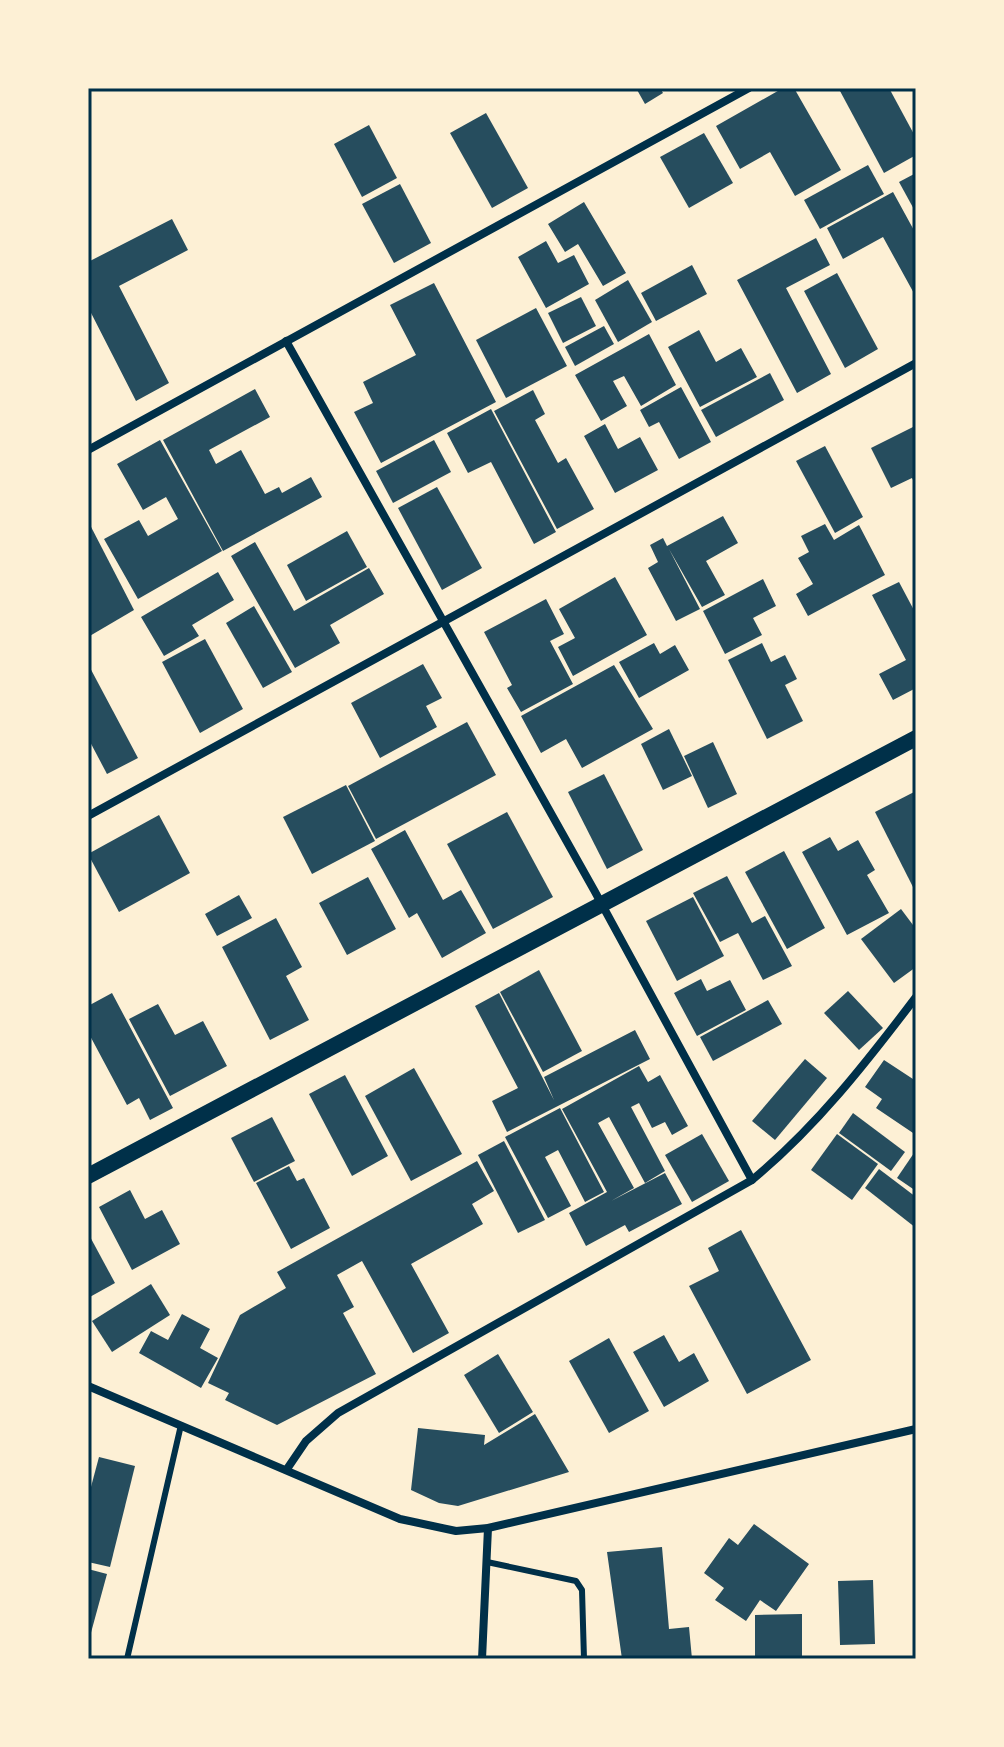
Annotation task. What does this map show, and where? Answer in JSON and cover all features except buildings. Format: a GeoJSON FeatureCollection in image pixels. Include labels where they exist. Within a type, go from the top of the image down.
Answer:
{"type":"FeatureCollection","features":[{"type":"Feature","properties":{"kind":"main road"},"geometry":{"type":"LineString","coordinates":[[88,1176],[916,738]]}},
{"type":"Feature","properties":{"kind":"street"},"geometry":{"type":"LineString","coordinates":[[88,450],[749,88]]}},
{"type":"Feature","properties":{"kind":"street"},"geometry":{"type":"LineString","coordinates":[[286,341],[752,1180]]}},
{"type":"Feature","properties":{"kind":"street"},"geometry":{"type":"LineString","coordinates":[[88,816],[916,363]]}},
{"type":"Feature","properties":{"kind":"street"},"geometry":{"type":"LineString","coordinates":[[287,1469],[306,1441],[338,1413],[752,1180],[788,1151],[846,1089],[916,997]]}},
{"type":"Feature","properties":{"kind":"street"},"geometry":{"type":"LineString","coordinates":[[88,1386],[427,1527],[456,1531],[488,1528],[916,1429]]}},
{"type":"Feature","properties":{"kind":"street"},"geometry":{"type":"LineString","coordinates":[[482,1659],[488,1528]]}},
{"type":"Feature","properties":{"kind":"lane"},"geometry":{"type":"LineString","coordinates":[[127,1659],[181,1425]]}},
{"type":"Feature","properties":{"kind":"lane"},"geometry":{"type":"LineString","coordinates":[[487,1562],[576,1581],[582,1590],[584,1659]]}}]}
